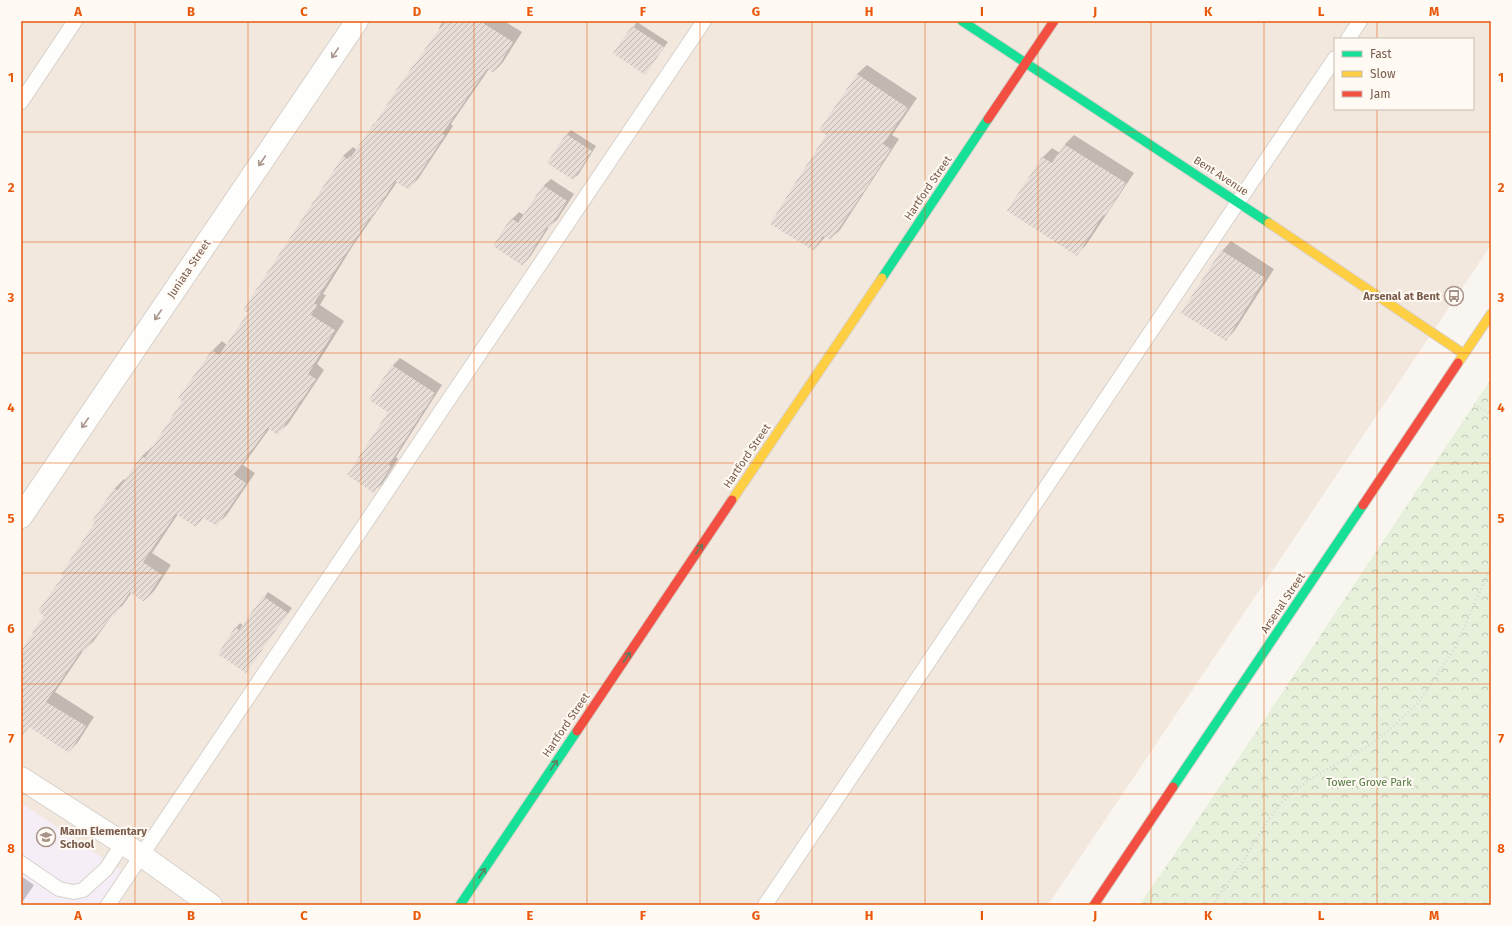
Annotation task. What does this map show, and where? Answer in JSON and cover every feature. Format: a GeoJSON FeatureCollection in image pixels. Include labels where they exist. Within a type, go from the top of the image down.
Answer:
{"type":"FeatureCollection","features":[{"type":"Feature","properties":{"kind":"street","name":"Juniata Street"},"geometry":{"type":"LineString","coordinates":[[21,517],[357,21]]}},
{"type":"Feature","properties":{"kind":"street","name":"Bent Avenue"},"geometry":{"type":"LineString","coordinates":[[962,21],[1238,202],[1464,354]]}},
{"type":"Feature","properties":{"kind":"street","name":"Hartford Street"},"geometry":{"type":"LineString","coordinates":[[460,905],[1054,21]]}},
{"type":"Feature","properties":{"kind":"street","name":"Arsenal Street"},"geometry":{"type":"LineString","coordinates":[[1094,905],[1491,314]]}},
{"type":"Feature","properties":{"kind":"street"},"geometry":{"type":"LineString","coordinates":[[21,778],[123,843],[212,905]]}},
{"type":"Feature","properties":{"kind":"lane"},"geometry":{"type":"LineString","coordinates":[[21,102],[75,21]]}},
{"type":"Feature","properties":{"kind":"lane"},"geometry":{"type":"LineString","coordinates":[[108,905],[704,21]]}},
{"type":"Feature","properties":{"kind":"lane"},"geometry":{"type":"LineString","coordinates":[[1349,38],[1360,21]]}},
{"type":"Feature","properties":{"kind":"lane"},"geometry":{"type":"LineString","coordinates":[[766,905],[1334,59]]}},
{"type":"Feature","properties":{"kind":"lane"},"geometry":{"type":"LineString","coordinates":[[21,863],[59,889],[74,892],[83,890],[106,869],[123,843]]}},
{"type":"Feature","properties":{"kind":"path"},"geometry":{"type":"LineString","coordinates":[[1474,404],[1491,414]]}},
{"type":"Feature","properties":{"kind":"path"},"geometry":{"type":"LineString","coordinates":[[1212,905],[1240,865],[1266,823],[1278,807],[1292,793],[1312,778],[1370,745],[1396,724],[1418,703],[1454,648],[1491,566]]}},
{"type":"Feature","properties":{"kind":"shaded area"},"geometry":{"type":"Polygon","coordinates":[[[21,21],[1491,21],[1491,245],[1048,905],[21,905],[21,21]]]}},
{"type":"Feature","properties":{"kind":"shaded area","name":"Mann Elementary School"},"geometry":{"type":"Polygon","coordinates":[[[21,803],[122,871],[100,905],[21,905],[21,803]]]}},
{"type":"Feature","properties":{"kind":"green space","name":"Tower Grove Park"},"geometry":{"type":"Polygon","coordinates":[[[1491,379],[1491,905],[1139,905],[1178,849],[1491,379]]]}},
{"type":"Feature","properties":{"kind":"building"},"geometry":{"type":"Polygon","coordinates":[[[445,21],[480,21],[513,42],[494,73],[487,69],[442,134],[445,135],[409,190],[395,181],[314,303],[317,305],[311,315],[335,330],[308,374],[316,379],[278,435],[268,428],[234,475],[246,483],[217,526],[202,517],[196,527],[176,514],[143,562],[162,575],[144,602],[130,592],[114,616],[112,615],[83,653],[81,651],[46,702],[86,726],[69,753],[29,727],[21,739],[21,650],[44,616],[38,611],[63,576],[61,574],[95,522],[92,521],[114,488],[118,490],[141,456],[145,458],[182,401],[178,398],[212,350],[219,355],[248,313],[243,310],[343,156],[348,159],[350,156],[351,157],[445,21]]]}},
{"type":"Feature","properties":{"kind":"building"},"geometry":{"type":"Polygon","coordinates":[[[632,26],[664,47],[645,75],[613,53],[632,26]]]}},
{"type":"Feature","properties":{"kind":"building"},"geometry":{"type":"Polygon","coordinates":[[[857,74],[908,108],[883,144],[891,149],[867,187],[831,240],[823,236],[814,251],[770,224],[826,135],[819,130],[857,74]]]}},
{"type":"Feature","properties":{"kind":"building"},"geometry":{"type":"Polygon","coordinates":[[[566,134],[592,151],[573,180],[547,163],[566,134]]]}},
{"type":"Feature","properties":{"kind":"building"},"geometry":{"type":"Polygon","coordinates":[[[1064,144],[1126,183],[1105,216],[1103,215],[1077,256],[1007,211],[1042,157],[1052,163],[1064,144]]]}},
{"type":"Feature","properties":{"kind":"building"},"geometry":{"type":"Polygon","coordinates":[[[543,185],[567,201],[549,229],[547,227],[523,266],[493,246],[511,218],[518,223],[543,185]]]}},
{"type":"Feature","properties":{"kind":"building"},"geometry":{"type":"Polygon","coordinates":[[[1221,250],[1265,278],[1226,341],[1181,313],[1221,250]]]}},
{"type":"Feature","properties":{"kind":"building"},"geometry":{"type":"Polygon","coordinates":[[[392,365],[435,393],[389,465],[391,467],[374,493],[347,475],[388,412],[369,400],[392,365]]]}},
{"type":"Feature","properties":{"kind":"building"},"geometry":{"type":"Polygon","coordinates":[[[263,596],[288,613],[246,673],[218,654],[235,627],[239,630],[263,596]]]}},
{"type":"Feature","properties":{"kind":"traffic: fast"},"geometry":{"type":"LineString","coordinates":[[962,21],[1269,223]]}},
{"type":"Feature","properties":{"kind":"traffic: fast"},"geometry":{"type":"LineString","coordinates":[[882,278],[988,119]]}},
{"type":"Feature","properties":{"kind":"traffic: fast"},"geometry":{"type":"LineString","coordinates":[[1173,787],[1363,505]]}},
{"type":"Feature","properties":{"kind":"traffic: fast"},"geometry":{"type":"LineString","coordinates":[[460,905],[577,731]]}},
{"type":"Feature","properties":{"kind":"traffic: slow"},"geometry":{"type":"LineString","coordinates":[[1269,223],[1464,354]]}},
{"type":"Feature","properties":{"kind":"traffic: slow"},"geometry":{"type":"LineString","coordinates":[[732,500],[882,278]]}},
{"type":"Feature","properties":{"kind":"traffic: slow"},"geometry":{"type":"LineString","coordinates":[[1458,363],[1491,314]]}},
{"type":"Feature","properties":{"kind":"traffic: jam"},"geometry":{"type":"LineString","coordinates":[[988,119],[1054,21]]}},
{"type":"Feature","properties":{"kind":"traffic: jam"},"geometry":{"type":"LineString","coordinates":[[1363,505],[1458,363]]}},
{"type":"Feature","properties":{"kind":"traffic: jam"},"geometry":{"type":"LineString","coordinates":[[577,731],[732,500]]}},
{"type":"Feature","properties":{"kind":"traffic: jam"},"geometry":{"type":"LineString","coordinates":[[1094,905],[1173,787]]}},
{"type":"Feature","properties":{"kind":"place","name":"Arsenal at Bent"},"geometry":{"type":"Point","coordinates":[1454,296]}},
{"type":"Feature","properties":{"kind":"place","name":"Mann Elementary School"},"geometry":{"type":"Point","coordinates":[46,837]}}]}
